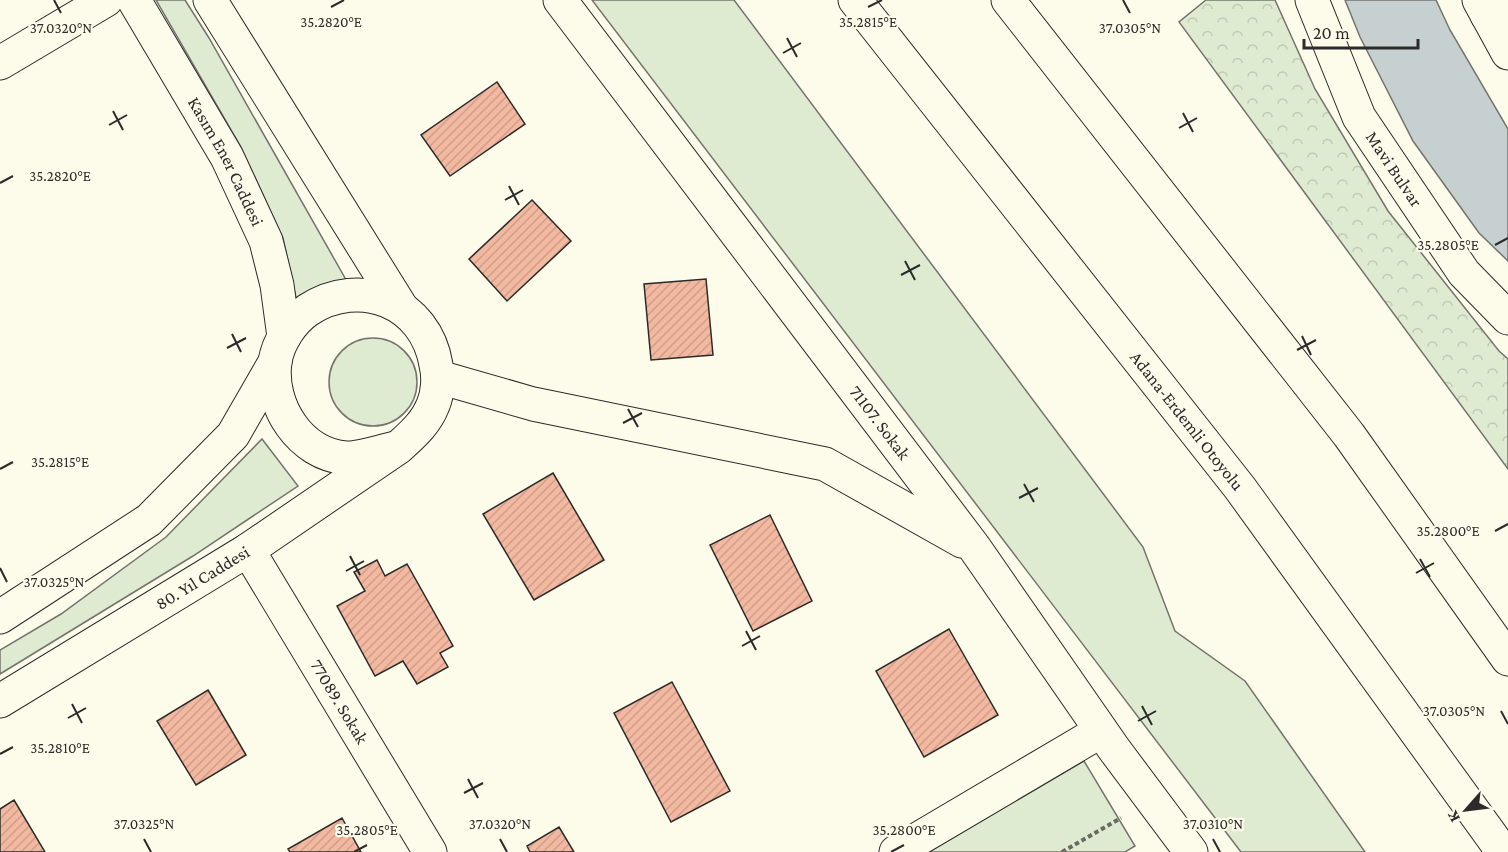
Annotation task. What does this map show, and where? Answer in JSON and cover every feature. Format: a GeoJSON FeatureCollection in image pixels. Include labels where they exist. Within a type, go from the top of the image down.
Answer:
{"type":"FeatureCollection","features":[{"type":"Feature","properties":{"kind":"main road"},"geometry":{"type":"LineString","coordinates":[[0,63],[106,0]]}},
{"type":"Feature","properties":{"kind":"main road","name":"Kasım Ener Caddesi"},"geometry":{"type":"LineString","coordinates":[[134,0],[227,157],[266,241],[277,285],[279,349]]}},
{"type":"Feature","properties":{"kind":"main road"},"geometry":{"type":"LineString","coordinates":[[210,0],[400,307],[421,326],[434,350],[438,377],[434,404],[420,428],[399,447],[347,458],[322,451],[299,436],[283,414],[275,389],[279,349]]}},
{"type":"Feature","properties":{"kind":"main road","name":"71107. Sokak"},"geometry":{"type":"LineString","coordinates":[[560,0],[974,548],[1101,731],[1191,852]]}},
{"type":"Feature","properties":{"kind":"main road","name":"Adana-Erdemli Otoyolu"},"geometry":{"type":"LineString","coordinates":[[855,0],[1240,488],[1503,852]]}},
{"type":"Feature","properties":{"kind":"main road"},"geometry":{"type":"LineString","coordinates":[[1008,0],[1349,435],[1508,624]]}},
{"type":"Feature","properties":{"kind":"main road","name":"Mavi Bulvar"},"geometry":{"type":"LineString","coordinates":[[1312,0],[1359,117],[1464,273],[1508,318]]}},
{"type":"Feature","properties":{"kind":"main road"},"geometry":{"type":"LineString","coordinates":[[1491,5],[1508,52]]}},
{"type":"Feature","properties":{"kind":"main road"},"geometry":{"type":"LineString","coordinates":[[0,617],[149,520],[233,435],[300,315],[322,301],[348,294],[375,296],[400,307]]}},
{"type":"Feature","properties":{"kind":"main road"},"geometry":{"type":"LineString","coordinates":[[438,377],[533,404],[825,464],[974,548]]}},
{"type":"Feature","properties":{"kind":"main road"},"geometry":{"type":"LineString","coordinates":[[1349,435],[1508,658]]}},
{"type":"Feature","properties":{"kind":"main road","name":"80. Yıl Caddesi"},"geometry":{"type":"LineString","coordinates":[[0,701],[248,550],[399,447]]}},
{"type":"Feature","properties":{"kind":"main road","name":"77089. Sokak"},"geometry":{"type":"LineString","coordinates":[[248,550],[430,852]]}},
{"type":"Feature","properties":{"kind":"main road"},"geometry":{"type":"LineString","coordinates":[[896,852],[1101,731]]}},
{"type":"Feature","properties":{"kind":"path"},"geometry":{"type":"LineString","coordinates":[[1062,852],[1123,817]]}},
{"type":"Feature","properties":{"kind":"green space"},"geometry":{"type":"Polygon","coordinates":[[[156,0],[185,0],[209,38],[349,285],[297,302],[283,238],[241,147],[156,0]]]}},
{"type":"Feature","properties":{"kind":"green space"},"geometry":{"type":"Polygon","coordinates":[[[592,0],[734,0],[1143,547],[1175,631],[1245,681],[1365,852],[1241,852],[592,0]]]}},
{"type":"Feature","properties":{"kind":"green space"},"geometry":{"type":"Polygon","coordinates":[[[1206,0],[1275,0],[1315,89],[1388,211],[1499,351],[1508,359],[1508,469],[1179,22],[1206,0]]]}},
{"type":"Feature","properties":{"kind":"green space"},"geometry":{"type":"Polygon","coordinates":[[[364,338],[382,338],[398,345],[410,357],[417,373],[417,391],[410,407],[398,419],[382,426],[364,426],[348,419],[336,407],[329,391],[329,373],[336,357],[348,345],[364,338]]]}},
{"type":"Feature","properties":{"kind":"green space"},"geometry":{"type":"Polygon","coordinates":[[[262,439],[298,486],[193,556],[0,674],[0,650],[61,614],[166,537],[262,439]]]}},
{"type":"Feature","properties":{"kind":"green space"},"geometry":{"type":"Polygon","coordinates":[[[1084,761],[1135,846],[1125,852],[929,852],[1084,761]]]}},
{"type":"Feature","properties":{"kind":"shaded area"},"geometry":{"type":"Polygon","coordinates":[[[1345,0],[1436,0],[1450,30],[1508,129],[1508,261],[1479,233],[1413,141],[1360,37],[1345,0]]]}},
{"type":"Feature","properties":{"kind":"building"},"geometry":{"type":"Polygon","coordinates":[[[497,82],[525,124],[450,176],[421,135],[497,82]]]}},
{"type":"Feature","properties":{"kind":"building"},"geometry":{"type":"Polygon","coordinates":[[[532,200],[571,241],[507,301],[469,259],[532,200]]]}},
{"type":"Feature","properties":{"kind":"building"},"geometry":{"type":"Polygon","coordinates":[[[706,279],[713,355],[651,360],[644,284],[706,279]]]}},
{"type":"Feature","properties":{"kind":"building"},"geometry":{"type":"Polygon","coordinates":[[[553,473],[604,560],[534,600],[483,514],[553,473]]]}},
{"type":"Feature","properties":{"kind":"building"},"geometry":{"type":"Polygon","coordinates":[[[770,515],[812,601],[753,631],[710,545],[770,515]]]}},
{"type":"Feature","properties":{"kind":"building"},"geometry":{"type":"Polygon","coordinates":[[[377,560],[385,576],[407,564],[453,646],[440,653],[448,667],[417,684],[403,661],[375,676],[337,606],[365,591],[354,572],[377,560]]]}},
{"type":"Feature","properties":{"kind":"building"},"geometry":{"type":"Polygon","coordinates":[[[949,629],[998,715],[924,757],[876,671],[949,629]]]}},
{"type":"Feature","properties":{"kind":"building"},"geometry":{"type":"Polygon","coordinates":[[[672,682],[730,791],[671,822],[614,713],[672,682]]]}},
{"type":"Feature","properties":{"kind":"building"},"geometry":{"type":"Polygon","coordinates":[[[208,690],[246,755],[196,785],[157,721],[208,690]]]}},
{"type":"Feature","properties":{"kind":"building"},"geometry":{"type":"Polygon","coordinates":[[[14,800],[45,852],[0,852],[0,809],[14,800]]]}},
{"type":"Feature","properties":{"kind":"building"},"geometry":{"type":"Polygon","coordinates":[[[342,818],[361,852],[290,852],[288,849],[342,818]]]}},
{"type":"Feature","properties":{"kind":"building"},"geometry":{"type":"Polygon","coordinates":[[[559,827],[574,852],[530,852],[527,846],[559,827]]]}}]}
